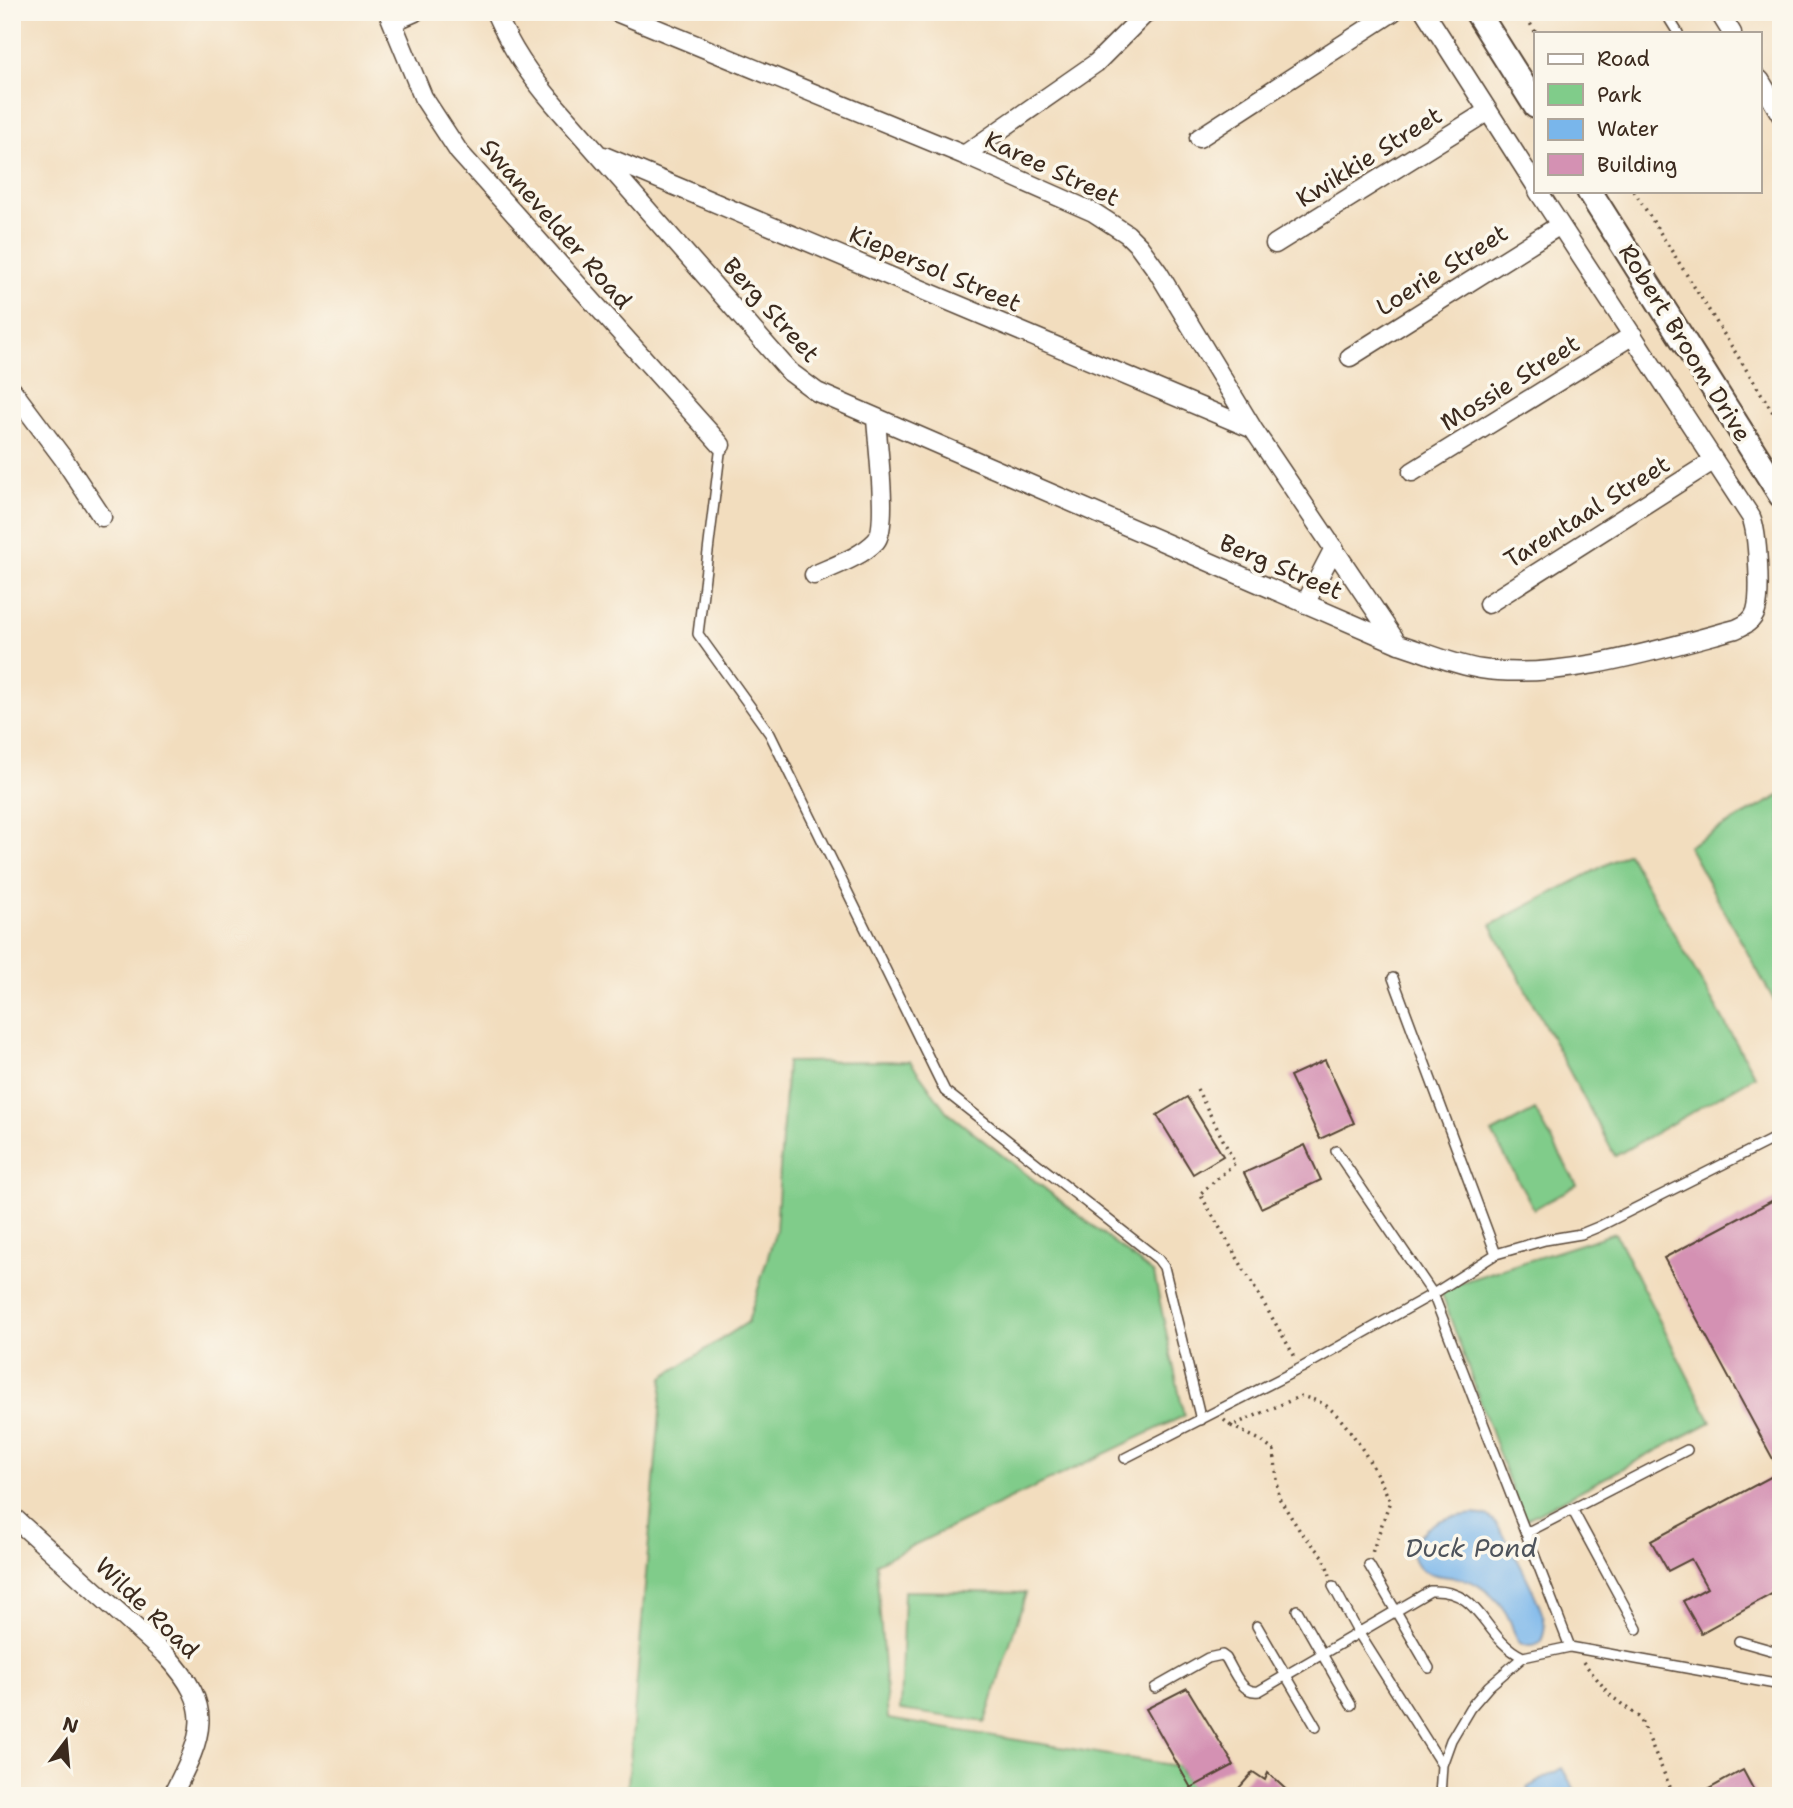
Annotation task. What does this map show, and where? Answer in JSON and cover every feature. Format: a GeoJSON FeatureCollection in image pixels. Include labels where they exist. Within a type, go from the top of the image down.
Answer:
{"type":"FeatureCollection","features":[{"type":"Feature","properties":{"kind":"street"},"geometry":{"type":"LineString","coordinates":[[390,17],[415,12]]}},
{"type":"Feature","properties":{"kind":"street","name":"Berg Street"},"geometry":{"type":"LineString","coordinates":[[495,12],[520,62],[555,106],[790,372],[817,392],[1399,644],[1479,669],[1561,668],[1639,654],[1744,626],[1756,612],[1755,525],[1539,192]]}},
{"type":"Feature","properties":{"kind":"street","name":"Karee Street"},"geometry":{"type":"LineString","coordinates":[[615,12],[964,155],[1093,212],[1127,234],[1158,272],[1253,429],[1399,644]]}},
{"type":"Feature","properties":{"kind":"street"},"geometry":{"type":"LineString","coordinates":[[964,155],[1096,63],[1147,12]]}},
{"type":"Feature","properties":{"kind":"street"},"geometry":{"type":"LineString","coordinates":[[1199,138],[1394,12]]}},
{"type":"Feature","properties":{"kind":"street","name":"Berg Street"},"geometry":{"type":"LineString","coordinates":[[1425,12],[1534,184]]}},
{"type":"Feature","properties":{"kind":"street"},"geometry":{"type":"LineString","coordinates":[[1477,12],[1534,103]]}},
{"type":"Feature","properties":{"kind":"street"},"geometry":{"type":"LineString","coordinates":[[1724,14],[1732,32]]}},
{"type":"Feature","properties":{"kind":"street","name":"Swanevelder Road"},"geometry":{"type":"LineString","coordinates":[[390,17],[423,97],[459,152],[721,445]]}},
{"type":"Feature","properties":{"kind":"street"},"geometry":{"type":"LineString","coordinates":[[1762,83],[1781,115]]}},
{"type":"Feature","properties":{"kind":"street","name":"Kwikkie Street"},"geometry":{"type":"LineString","coordinates":[[1275,244],[1488,111]]}},
{"type":"Feature","properties":{"kind":"street","name":"Kiepersol Street"},"geometry":{"type":"LineString","coordinates":[[598,153],[1253,429]]}},
{"type":"Feature","properties":{"kind":"street","name":"Robert Broom Drive"},"geometry":{"type":"LineString","coordinates":[[1590,192],[1781,495]]}},
{"type":"Feature","properties":{"kind":"street","name":"Loerie Street"},"geometry":{"type":"LineString","coordinates":[[1350,357],[1560,225]]}},
{"type":"Feature","properties":{"kind":"street","name":"Mossie Street"},"geometry":{"type":"LineString","coordinates":[[1412,472],[1633,335]]}},
{"type":"Feature","properties":{"kind":"street"},"geometry":{"type":"LineString","coordinates":[[12,390],[63,458],[102,517]]}},
{"type":"Feature","properties":{"kind":"street"},"geometry":{"type":"LineString","coordinates":[[814,575],[869,547],[881,533],[883,516],[876,418]]}},
{"type":"Feature","properties":{"kind":"street","name":"Tarentaal Street"},"geometry":{"type":"LineString","coordinates":[[1488,604],[1713,461]]}},
{"type":"Feature","properties":{"kind":"street"},"geometry":{"type":"LineString","coordinates":[[1305,604],[1334,548]]}},
{"type":"Feature","properties":{"kind":"street","name":"Wilde Road"},"geometry":{"type":"LineString","coordinates":[[12,1516],[166,1655],[187,1681],[200,1715],[200,1730],[195,1750],[172,1796]]}},
{"type":"Feature","properties":{"kind":"lane"},"geometry":{"type":"LineString","coordinates":[[1665,12],[1677,32]]}},
{"type":"Feature","properties":{"kind":"lane"},"geometry":{"type":"LineString","coordinates":[[721,445],[698,634],[770,734],[945,1091],[1158,1259],[1164,1267],[1200,1420]]}},
{"type":"Feature","properties":{"kind":"lane"},"geometry":{"type":"LineString","coordinates":[[1393,978],[1496,1254]]}},
{"type":"Feature","properties":{"kind":"lane"},"geometry":{"type":"LineString","coordinates":[[1125,1458],[1301,1368],[1433,1294],[1496,1254],[1545,1240],[1581,1234],[1781,1135]]}},
{"type":"Feature","properties":{"kind":"lane"},"geometry":{"type":"LineString","coordinates":[[1336,1151],[1433,1294],[1528,1532],[1570,1647]]}},
{"type":"Feature","properties":{"kind":"lane"},"geometry":{"type":"LineString","coordinates":[[1528,1532],[1687,1450]]}},
{"type":"Feature","properties":{"kind":"lane"},"geometry":{"type":"LineString","coordinates":[[1572,1509],[1637,1629]]}},
{"type":"Feature","properties":{"kind":"lane"},"geometry":{"type":"LineString","coordinates":[[1369,1565],[1429,1668]]}},
{"type":"Feature","properties":{"kind":"lane"},"geometry":{"type":"LineString","coordinates":[[1333,1586],[1358,1632],[1443,1765]]}},
{"type":"Feature","properties":{"kind":"lane"},"geometry":{"type":"LineString","coordinates":[[1155,1688],[1215,1655],[1226,1658],[1242,1686],[1251,1692],[1259,1691],[1430,1591],[1445,1590],[1463,1597],[1479,1611],[1502,1644],[1522,1657]]}},
{"type":"Feature","properties":{"kind":"lane"},"geometry":{"type":"LineString","coordinates":[[1297,1610],[1351,1705]]}},
{"type":"Feature","properties":{"kind":"lane"},"geometry":{"type":"LineString","coordinates":[[1257,1626],[1316,1727]]}},
{"type":"Feature","properties":{"kind":"lane"},"geometry":{"type":"LineString","coordinates":[[1738,1641],[1781,1653]]}},
{"type":"Feature","properties":{"kind":"lane"},"geometry":{"type":"LineString","coordinates":[[1440,1796],[1443,1765],[1451,1740],[1470,1708],[1489,1686],[1522,1657],[1570,1647],[1781,1685]]}},
{"type":"Feature","properties":{"kind":"path"},"geometry":{"type":"LineString","coordinates":[[1522,12],[1535,32]]}},
{"type":"Feature","properties":{"kind":"path"},"geometry":{"type":"LineString","coordinates":[[1635,192],[1781,425]]}},
{"type":"Feature","properties":{"kind":"path"},"geometry":{"type":"LineString","coordinates":[[1197,1089],[1235,1163],[1200,1194],[1301,1368]]}},
{"type":"Feature","properties":{"kind":"path"},"geometry":{"type":"LineString","coordinates":[[1231,1426],[1301,1396],[1323,1404],[1336,1416],[1378,1473],[1390,1502],[1374,1542],[1369,1565]]}},
{"type":"Feature","properties":{"kind":"path"},"geometry":{"type":"LineString","coordinates":[[1215,1412],[1231,1426],[1260,1440],[1274,1451],[1279,1498],[1300,1531],[1324,1556],[1333,1586]]}},
{"type":"Feature","properties":{"kind":"path"},"geometry":{"type":"LineString","coordinates":[[1570,1647],[1611,1696],[1640,1718],[1674,1796]]}},
{"type":"Feature","properties":{"kind":"green space"},"geometry":{"type":"Polygon","coordinates":[[[1781,795],[1781,1013],[1688,846],[1781,795]]]}},
{"type":"Feature","properties":{"kind":"green space"},"geometry":{"type":"Polygon","coordinates":[[[1628,853],[1755,1076],[1615,1156],[1491,925],[1628,853]]]}},
{"type":"Feature","properties":{"kind":"green space"},"geometry":{"type":"Polygon","coordinates":[[[910,1061],[947,1112],[1154,1274],[1184,1416],[876,1563],[888,1719],[1177,1766],[1198,1796],[627,1796],[663,1377],[748,1322],[776,1230],[787,1062],[910,1061]]]}},
{"type":"Feature","properties":{"kind":"green space"},"geometry":{"type":"Polygon","coordinates":[[[1535,1110],[1577,1185],[1534,1209],[1492,1133],[1535,1110]]]}},
{"type":"Feature","properties":{"kind":"green space"},"geometry":{"type":"Polygon","coordinates":[[[1615,1233],[1711,1422],[1523,1521],[1440,1289],[1615,1233]]]}},
{"type":"Feature","properties":{"kind":"green space"},"geometry":{"type":"Polygon","coordinates":[[[904,1591],[1026,1593],[985,1722],[900,1710],[904,1591]]]}},
{"type":"Feature","properties":{"kind":"water","name":"Duck Pond"},"geometry":{"type":"Polygon","coordinates":[[[1474,1514],[1489,1517],[1495,1523],[1527,1579],[1544,1619],[1543,1636],[1536,1645],[1526,1645],[1518,1641],[1506,1613],[1485,1590],[1466,1580],[1422,1570],[1413,1557],[1411,1545],[1432,1525],[1438,1521],[1474,1514]]]}},
{"type":"Feature","properties":{"kind":"water"},"geometry":{"type":"Polygon","coordinates":[[[1562,1768],[1578,1796],[1531,1796],[1527,1788],[1562,1768]]]}},
{"type":"Feature","properties":{"kind":"building"},"geometry":{"type":"Polygon","coordinates":[[[1325,1060],[1354,1123],[1320,1139],[1290,1076],[1325,1060]]]}},
{"type":"Feature","properties":{"kind":"building"},"geometry":{"type":"Polygon","coordinates":[[[1187,1097],[1223,1156],[1193,1174],[1157,1115],[1187,1097]]]}},
{"type":"Feature","properties":{"kind":"building"},"geometry":{"type":"Polygon","coordinates":[[[1305,1145],[1321,1180],[1261,1208],[1244,1173],[1305,1145]]]}},
{"type":"Feature","properties":{"kind":"building"},"geometry":{"type":"Polygon","coordinates":[[[1781,1196],[1781,1589],[1701,1633],[1683,1601],[1707,1588],[1691,1559],[1668,1571],[1651,1541],[1780,1472],[1664,1258],[1781,1196]]]}},
{"type":"Feature","properties":{"kind":"building"},"geometry":{"type":"Polygon","coordinates":[[[1187,1688],[1234,1765],[1191,1788],[1146,1709],[1187,1688]]]}},
{"type":"Feature","properties":{"kind":"building"},"geometry":{"type":"Polygon","coordinates":[[[1743,1770],[1757,1796],[1696,1796],[1743,1770]]]}},
{"type":"Feature","properties":{"kind":"building"},"geometry":{"type":"Polygon","coordinates":[[[1253,1772],[1265,1780],[1268,1773],[1293,1796],[1232,1796],[1253,1772]]]}}]}
